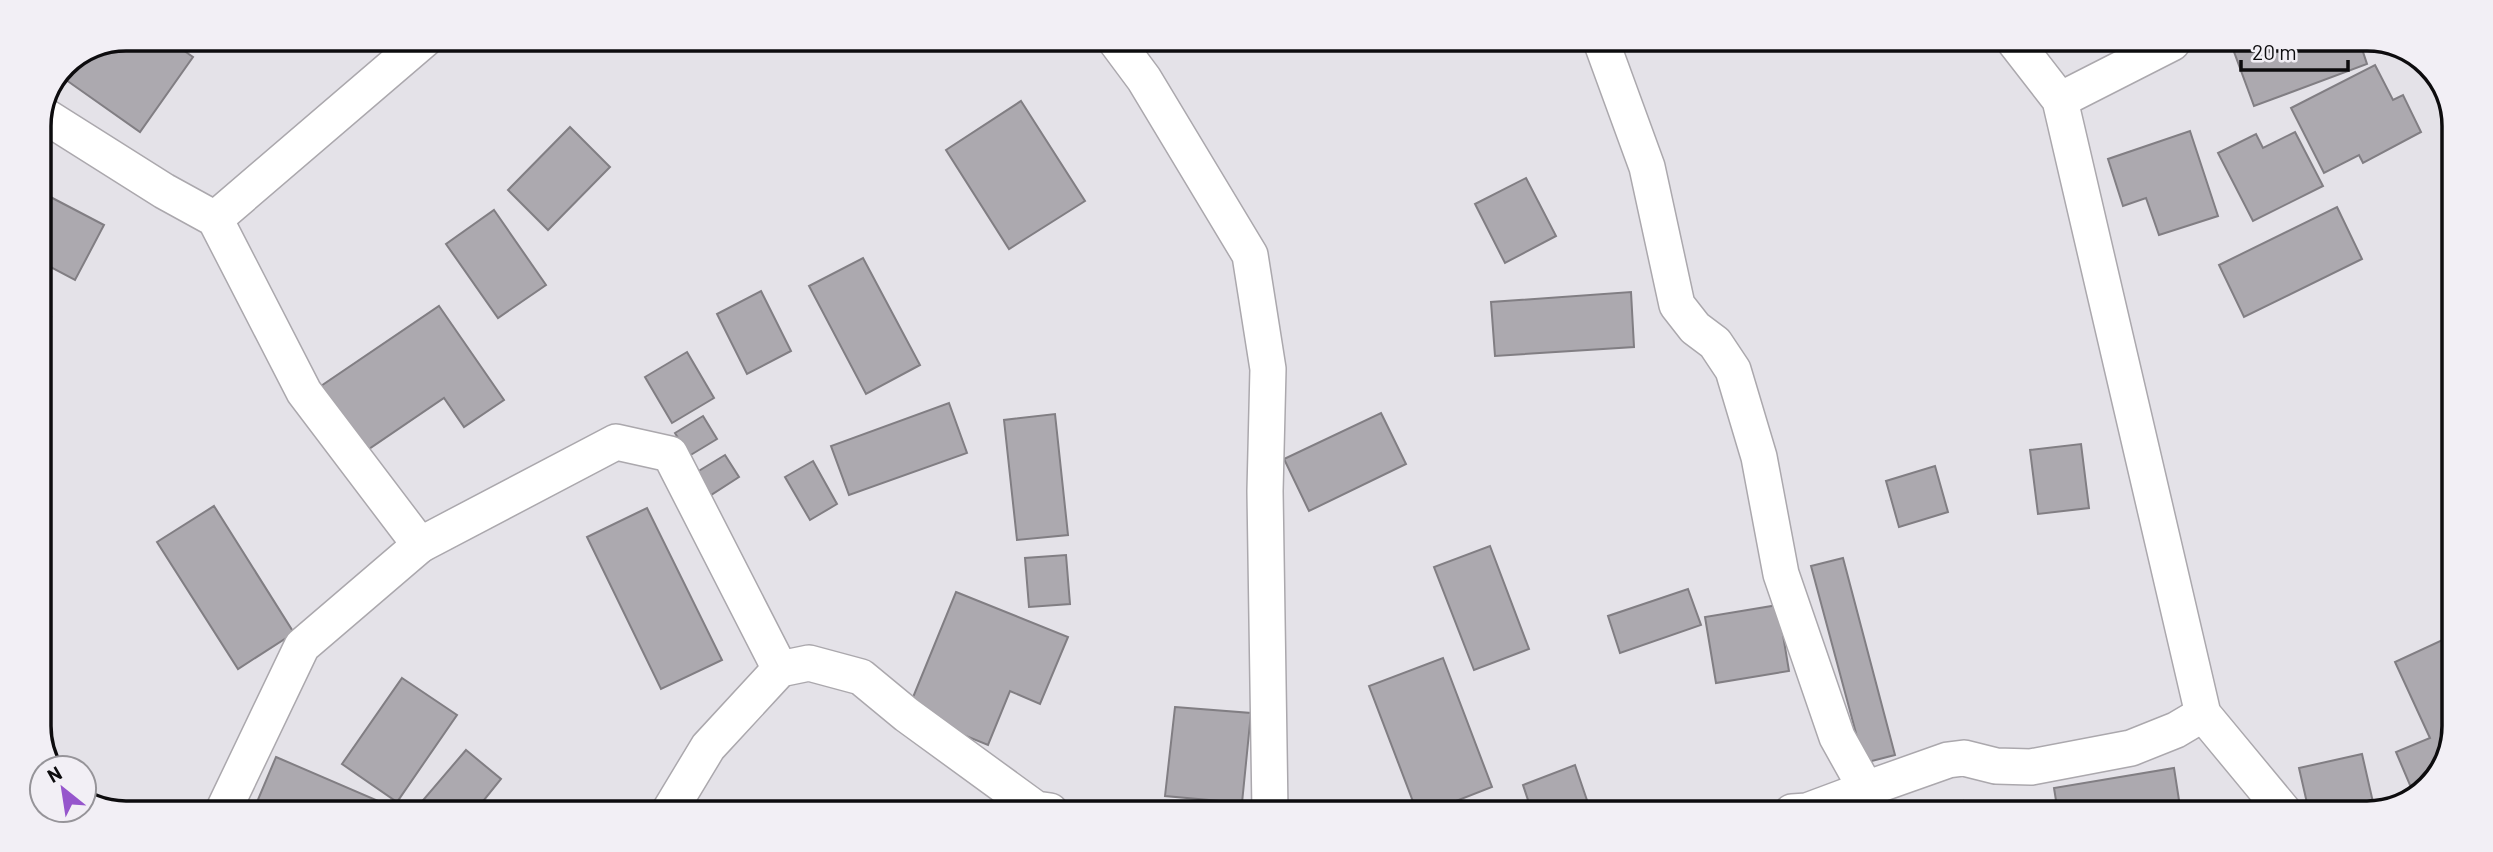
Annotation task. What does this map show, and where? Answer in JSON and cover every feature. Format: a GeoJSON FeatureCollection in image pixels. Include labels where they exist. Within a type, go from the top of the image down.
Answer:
{"type":"FeatureCollection","features":[{"type":"Feature","properties":{"kind":"street"},"geometry":{"type":"LineString","coordinates":[[215,219],[411,51]]}},
{"type":"Feature","properties":{"kind":"street"},"geometry":{"type":"LineString","coordinates":[[1123,51],[1144,79],[1250,255],[1268,369],[1265,491],[1270,801]]}},
{"type":"Feature","properties":{"kind":"street"},"geometry":{"type":"LineString","coordinates":[[1605,51],[1647,167],[1677,305],[1695,328],[1715,343],[1733,370],[1759,457],[1780,575],[1837,737],[1866,789]]}},
{"type":"Feature","properties":{"kind":"street"},"geometry":{"type":"LineString","coordinates":[[2022,51],[2060,100],[2203,715],[2275,801]]}},
{"type":"Feature","properties":{"kind":"street"},"geometry":{"type":"LineString","coordinates":[[2060,100],[2156,51]]}},
{"type":"Feature","properties":{"kind":"street"},"geometry":{"type":"LineString","coordinates":[[51,120],[215,219],[304,392],[421,545]]}},
{"type":"Feature","properties":{"kind":"street"},"geometry":{"type":"LineString","coordinates":[[229,801],[302,646],[421,545],[616,442],[670,454],[780,669]]}},
{"type":"Feature","properties":{"kind":"street"},"geometry":{"type":"LineString","coordinates":[[675,801],[708,747],[780,669],[809,663],[861,677],[907,715],[1027,801]]}},
{"type":"Feature","properties":{"kind":"street"},"geometry":{"type":"LineString","coordinates":[[1834,801],[1948,760],[1964,758],[1996,766],[2031,767],[2131,748],[2176,730],[2203,715]]}},
{"type":"Feature","properties":{"kind":"building"},"geometry":{"type":"Polygon","coordinates":[[[184,51],[193,57],[140,132],[66,80],[84,63],[111,52],[184,51]]]}},
{"type":"Feature","properties":{"kind":"building"},"geometry":{"type":"Polygon","coordinates":[[[2234,51],[2363,51],[2367,64],[2254,106],[2234,51]]]}},
{"type":"Feature","properties":{"kind":"building"},"geometry":{"type":"Polygon","coordinates":[[[2375,65],[2393,100],[2403,95],[2421,132],[2363,163],[2359,155],[2324,173],[2291,108],[2375,65]]]}},
{"type":"Feature","properties":{"kind":"building"},"geometry":{"type":"Polygon","coordinates":[[[1021,101],[1085,201],[1009,249],[946,150],[1021,101]]]}},
{"type":"Feature","properties":{"kind":"building"},"geometry":{"type":"Polygon","coordinates":[[[570,127],[610,167],[548,230],[508,190],[570,127]]]}},
{"type":"Feature","properties":{"kind":"building"},"geometry":{"type":"Polygon","coordinates":[[[2190,131],[2218,216],[2159,235],[2146,198],[2123,206],[2108,159],[2190,131]]]}},
{"type":"Feature","properties":{"kind":"building"},"geometry":{"type":"Polygon","coordinates":[[[2295,132],[2323,186],[2253,221],[2218,153],[2256,134],[2263,148],[2295,132]]]}},
{"type":"Feature","properties":{"kind":"building"},"geometry":{"type":"Polygon","coordinates":[[[1526,178],[1556,236],[1505,263],[1475,204],[1526,178]]]}},
{"type":"Feature","properties":{"kind":"building"},"geometry":{"type":"Polygon","coordinates":[[[51,197],[104,225],[75,280],[51,267],[51,197]]]}},
{"type":"Feature","properties":{"kind":"building"},"geometry":{"type":"Polygon","coordinates":[[[2337,207],[2362,259],[2244,317],[2219,265],[2337,207]]]}},
{"type":"Feature","properties":{"kind":"building"},"geometry":{"type":"Polygon","coordinates":[[[494,210],[546,285],[498,318],[446,244],[494,210]]]}},
{"type":"Feature","properties":{"kind":"building"},"geometry":{"type":"Polygon","coordinates":[[[863,258],[920,365],[866,394],[809,286],[863,258]]]}},
{"type":"Feature","properties":{"kind":"building"},"geometry":{"type":"Polygon","coordinates":[[[761,291],[791,351],[747,374],[717,314],[761,291]]]}},
{"type":"Feature","properties":{"kind":"building"},"geometry":{"type":"Polygon","coordinates":[[[1631,292],[1634,347],[1495,356],[1491,302],[1631,292]]]}},
{"type":"Feature","properties":{"kind":"building"},"geometry":{"type":"Polygon","coordinates":[[[439,306],[504,400],[464,427],[444,398],[363,453],[318,388],[439,306]]]}},
{"type":"Feature","properties":{"kind":"building"},"geometry":{"type":"Polygon","coordinates":[[[687,352],[714,398],[672,423],[645,377],[687,352]]]}},
{"type":"Feature","properties":{"kind":"building"},"geometry":{"type":"Polygon","coordinates":[[[949,403],[967,453],[849,495],[831,446],[949,403]]]}},
{"type":"Feature","properties":{"kind":"building"},"geometry":{"type":"Polygon","coordinates":[[[1381,413],[1406,464],[1309,511],[1284,459],[1381,413]]]}},
{"type":"Feature","properties":{"kind":"building"},"geometry":{"type":"Polygon","coordinates":[[[1055,414],[1068,535],[1017,540],[1004,420],[1055,414]]]}},
{"type":"Feature","properties":{"kind":"building"},"geometry":{"type":"Polygon","coordinates":[[[703,416],[717,439],[689,456],[675,433],[703,416]]]}},
{"type":"Feature","properties":{"kind":"building"},"geometry":{"type":"Polygon","coordinates":[[[2081,444],[2089,508],[2038,514],[2030,450],[2081,444]]]}},
{"type":"Feature","properties":{"kind":"building"},"geometry":{"type":"Polygon","coordinates":[[[725,455],[739,477],[711,495],[697,472],[725,455]]]}},
{"type":"Feature","properties":{"kind":"building"},"geometry":{"type":"Polygon","coordinates":[[[813,461],[837,504],[810,520],[785,477],[813,461]]]}},
{"type":"Feature","properties":{"kind":"building"},"geometry":{"type":"Polygon","coordinates":[[[1935,466],[1948,512],[1899,527],[1886,481],[1935,466]]]}},
{"type":"Feature","properties":{"kind":"building"},"geometry":{"type":"Polygon","coordinates":[[[214,506],[294,633],[238,669],[157,542],[214,506]]]}},
{"type":"Feature","properties":{"kind":"building"},"geometry":{"type":"Polygon","coordinates":[[[647,508],[722,660],[661,689],[587,537],[647,508]]]}},
{"type":"Feature","properties":{"kind":"building"},"geometry":{"type":"Polygon","coordinates":[[[1490,546],[1529,649],[1474,670],[1434,567],[1490,546]]]}},
{"type":"Feature","properties":{"kind":"building"},"geometry":{"type":"Polygon","coordinates":[[[1066,555],[1070,604],[1029,607],[1025,558],[1066,555]]]}},
{"type":"Feature","properties":{"kind":"building"},"geometry":{"type":"Polygon","coordinates":[[[1843,558],[1895,755],[1864,763],[1811,566],[1843,558]]]}},
{"type":"Feature","properties":{"kind":"building"},"geometry":{"type":"Polygon","coordinates":[[[1688,589],[1701,625],[1620,653],[1608,616],[1688,589]]]}},
{"type":"Feature","properties":{"kind":"building"},"geometry":{"type":"Polygon","coordinates":[[[956,592],[1068,637],[1040,704],[1010,691],[988,745],[907,712],[956,592]]]}},
{"type":"Feature","properties":{"kind":"building"},"geometry":{"type":"Polygon","coordinates":[[[1778,605],[1789,671],[1716,683],[1705,617],[1778,605]]]}},
{"type":"Feature","properties":{"kind":"building"},"geometry":{"type":"Polygon","coordinates":[[[2442,640],[2440,746],[2430,768],[2411,787],[2396,752],[2430,738],[2395,662],[2442,640]]]}},
{"type":"Feature","properties":{"kind":"building"},"geometry":{"type":"Polygon","coordinates":[[[1443,658],[1492,787],[1456,801],[1413,801],[1369,686],[1443,658]]]}},
{"type":"Feature","properties":{"kind":"building"},"geometry":{"type":"Polygon","coordinates":[[[402,678],[457,715],[398,801],[342,764],[402,678]]]}},
{"type":"Feature","properties":{"kind":"building"},"geometry":{"type":"Polygon","coordinates":[[[1175,707],[1251,713],[1242,801],[1165,796],[1175,707]]]}},
{"type":"Feature","properties":{"kind":"building"},"geometry":{"type":"Polygon","coordinates":[[[466,750],[501,779],[483,801],[422,801],[466,750]]]}},
{"type":"Feature","properties":{"kind":"building"},"geometry":{"type":"Polygon","coordinates":[[[2362,754],[2373,801],[2307,801],[2299,768],[2362,754]]]}},
{"type":"Feature","properties":{"kind":"building"},"geometry":{"type":"Polygon","coordinates":[[[276,757],[378,801],[257,801],[276,757]]]}},
{"type":"Feature","properties":{"kind":"building"},"geometry":{"type":"Polygon","coordinates":[[[1575,765],[1587,801],[1528,801],[1523,785],[1575,765]]]}},
{"type":"Feature","properties":{"kind":"building"},"geometry":{"type":"Polygon","coordinates":[[[2174,768],[2179,801],[2056,801],[2054,788],[2174,768]]]}}]}
